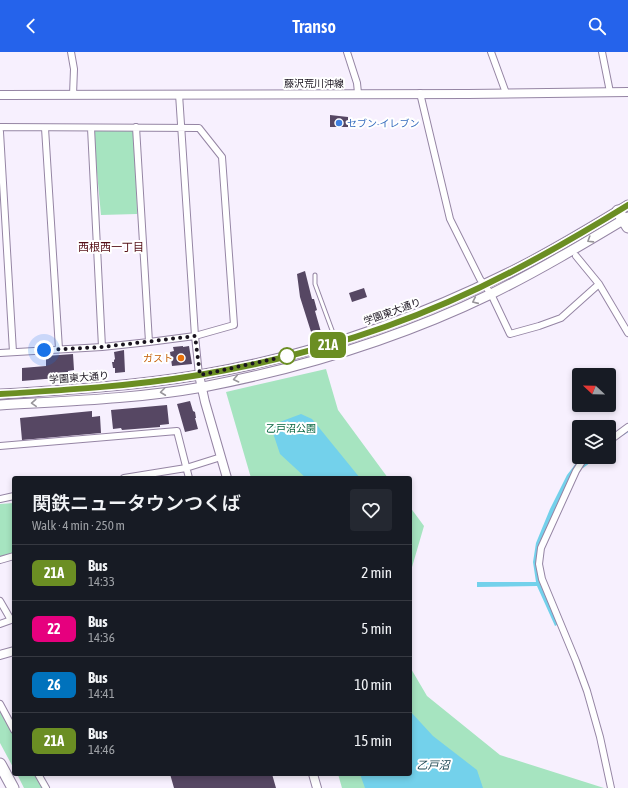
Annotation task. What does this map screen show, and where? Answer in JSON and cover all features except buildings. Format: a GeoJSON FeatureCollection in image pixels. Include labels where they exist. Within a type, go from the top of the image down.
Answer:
{"type":"FeatureCollection","features":[{"type":"Feature","properties":{"kind":"highway"},"geometry":{"type":"LineString","coordinates":[[0,764],[13,788]]}},
{"type":"Feature","properties":{"kind":"main road","name":"藤沢荒川沖線"},"geometry":{"type":"LineString","coordinates":[[0,95],[628,92]]}},
{"type":"Feature","properties":{"kind":"main road","name":"学園東大通り"},"geometry":{"type":"LineString","coordinates":[[0,405],[98,400],[202,387],[270,372],[326,357],[434,320],[491,294],[571,251],[624,219],[628,204]]}},
{"type":"Feature","properties":{"kind":"main road","name":"学園東大通り"},"geometry":{"type":"LineString","coordinates":[[0,394],[107,387],[200,375],[269,361],[337,342],[429,310],[508,274],[563,244],[624,219]]}},
{"type":"Feature","properties":{"kind":"main road"},"geometry":{"type":"LineString","coordinates":[[200,375],[226,476]]}},
{"type":"Feature","properties":{"kind":"main road"},"geometry":{"type":"LineString","coordinates":[[0,655],[12,652]]}},
{"type":"Feature","properties":{"kind":"main road"},"geometry":{"type":"LineString","coordinates":[[314,776],[317,788]]}},
{"type":"Feature","properties":{"kind":"street"},"geometry":{"type":"LineString","coordinates":[[71,52],[74,69],[73,95]]}},
{"type":"Feature","properties":{"kind":"street"},"geometry":{"type":"LineString","coordinates":[[347,52],[357,83],[358,93]]}},
{"type":"Feature","properties":{"kind":"street"},"geometry":{"type":"LineString","coordinates":[[491,52],[506,93]]}},
{"type":"Feature","properties":{"kind":"street"},"geometry":{"type":"LineString","coordinates":[[602,52],[610,92]]}},
{"type":"Feature","properties":{"kind":"street"},"geometry":{"type":"LineString","coordinates":[[420,93],[450,219],[484,285],[491,294],[510,334],[561,318],[599,284]]}},
{"type":"Feature","properties":{"kind":"street"},"geometry":{"type":"LineString","coordinates":[[179,94],[195,336],[200,375]]}},
{"type":"Feature","properties":{"kind":"street"},"geometry":{"type":"LineString","coordinates":[[0,127],[199,128],[222,157],[234,325],[195,336],[149,342],[102,347],[0,353]]}},
{"type":"Feature","properties":{"kind":"street"},"geometry":{"type":"LineString","coordinates":[[136,127],[149,342]]}},
{"type":"Feature","properties":{"kind":"street"},"geometry":{"type":"LineString","coordinates":[[45,128],[59,349]]}},
{"type":"Feature","properties":{"kind":"street"},"geometry":{"type":"LineString","coordinates":[[91,128],[102,347]]}},
{"type":"Feature","properties":{"kind":"street"},"geometry":{"type":"LineString","coordinates":[[0,132],[13,352]]}},
{"type":"Feature","properties":{"kind":"street"},"geometry":{"type":"LineString","coordinates":[[576,256],[599,284],[628,333]]}},
{"type":"Feature","properties":{"kind":"street"},"geometry":{"type":"LineString","coordinates":[[616,436],[628,427]]}},
{"type":"Feature","properties":{"kind":"street"},"geometry":{"type":"LineString","coordinates":[[0,446],[177,431],[188,476]]}},
{"type":"Feature","properties":{"kind":"street"},"geometry":{"type":"LineString","coordinates":[[136,476],[186,468],[221,457]]}},
{"type":"Feature","properties":{"kind":"street"},"geometry":{"type":"LineString","coordinates":[[580,464],[576,470],[541,548],[539,564],[542,579],[587,691],[600,737],[611,787],[617,788]]}},
{"type":"Feature","properties":{"kind":"street"},"geometry":{"type":"LineString","coordinates":[[0,499],[12,496]]}},
{"type":"Feature","properties":{"kind":"street"},"geometry":{"type":"LineString","coordinates":[[0,560],[12,557]]}},
{"type":"Feature","properties":{"kind":"street"},"geometry":{"type":"LineString","coordinates":[[0,601],[12,619]]}},
{"type":"Feature","properties":{"kind":"street"},"geometry":{"type":"LineString","coordinates":[[0,624],[12,620]]}},
{"type":"Feature","properties":{"kind":"street"},"geometry":{"type":"LineString","coordinates":[[0,704],[12,726]]}},
{"type":"Feature","properties":{"kind":"street"},"geometry":{"type":"LineString","coordinates":[[39,776],[46,788]]}},
{"type":"Feature","properties":{"kind":"lane"},"geometry":{"type":"LineString","coordinates":[[315,275],[315,284],[337,342]]}},
{"type":"Feature","properties":{"kind":"green space"},"geometry":{"type":"Polygon","coordinates":[[[93,130],[136,130],[137,214],[101,215],[93,130]]]}},
{"type":"Feature","properties":{"kind":"green space","name":"乙戸沼公園"},"geometry":{"type":"Polygon","coordinates":[[[326,369],[338,410],[387,476],[250,476],[226,392],[326,369]]]}},
{"type":"Feature","properties":{"kind":"green space"},"geometry":{"type":"Polygon","coordinates":[[[12,503],[12,554],[0,557],[0,504],[12,503]]]}},
{"type":"Feature","properties":{"kind":"green space"},"geometry":{"type":"Polygon","coordinates":[[[412,510],[424,526],[412,567],[412,510]]]}},
{"type":"Feature","properties":{"kind":"green space"},"geometry":{"type":"Polygon","coordinates":[[[412,670],[427,696],[500,755],[604,788],[342,788],[339,776],[412,776],[412,670]]]}},
{"type":"Feature","properties":{"kind":"green space"},"geometry":{"type":"Polygon","coordinates":[[[0,711],[12,732],[12,765],[0,743],[0,711]]]}},
{"type":"Feature","properties":{"kind":"green space"},"geometry":{"type":"Polygon","coordinates":[[[18,776],[35,776],[42,788],[24,788],[18,776]]]}},
{"type":"Feature","properties":{"kind":"water"},"geometry":{"type":"Polygon","coordinates":[[[301,414],[312,419],[358,476],[304,476],[280,454],[273,433],[277,423],[301,414]]]}},
{"type":"Feature","properties":{"kind":"water"},"geometry":{"type":"Polygon","coordinates":[[[575,464],[578,464],[554,511],[540,544],[538,562],[540,583],[559,624],[555,626],[537,586],[477,587],[477,582],[536,582],[533,562],[536,543],[550,509],[567,475],[575,464]]]}},
{"type":"Feature","properties":{"kind":"water"},"geometry":{"type":"Polygon","coordinates":[[[582,464],[588,464],[583,468],[582,464]]]}},
{"type":"Feature","properties":{"kind":"water","name":"乙戸沼"},"geometry":{"type":"Polygon","coordinates":[[[412,713],[433,736],[477,770],[483,788],[365,788],[361,776],[412,776],[412,713]]]}},
{"type":"Feature","properties":{"kind":"waterway"},"geometry":{"type":"LineString","coordinates":[[622,435],[628,431]]}},
{"type":"Feature","properties":{"kind":"bus line","name":"21A"},"geometry":{"type":"LineString","coordinates":[[0,394],[138,384],[200,375],[269,361],[324,346],[429,310],[508,274],[563,244],[628,205]]}},
{"type":"Feature","properties":{"kind":"place","name":"セブン-イレブン"},"geometry":{"type":"Point","coordinates":[339,123]}},
{"type":"Feature","properties":{"kind":"place","name":"ガスト"},"geometry":{"type":"Point","coordinates":[181,358]}},
{"type":"Feature","properties":{"kind":"district","name":"西根西一丁目"},"geometry":{"type":"Point","coordinates":[111,247]}},
{"type":"Feature","properties":{"kind":"route"},"geometry":{"type":"LineString","coordinates":[[44,350],[102,347],[195,336],[200,375],[287,356]]}}]}
